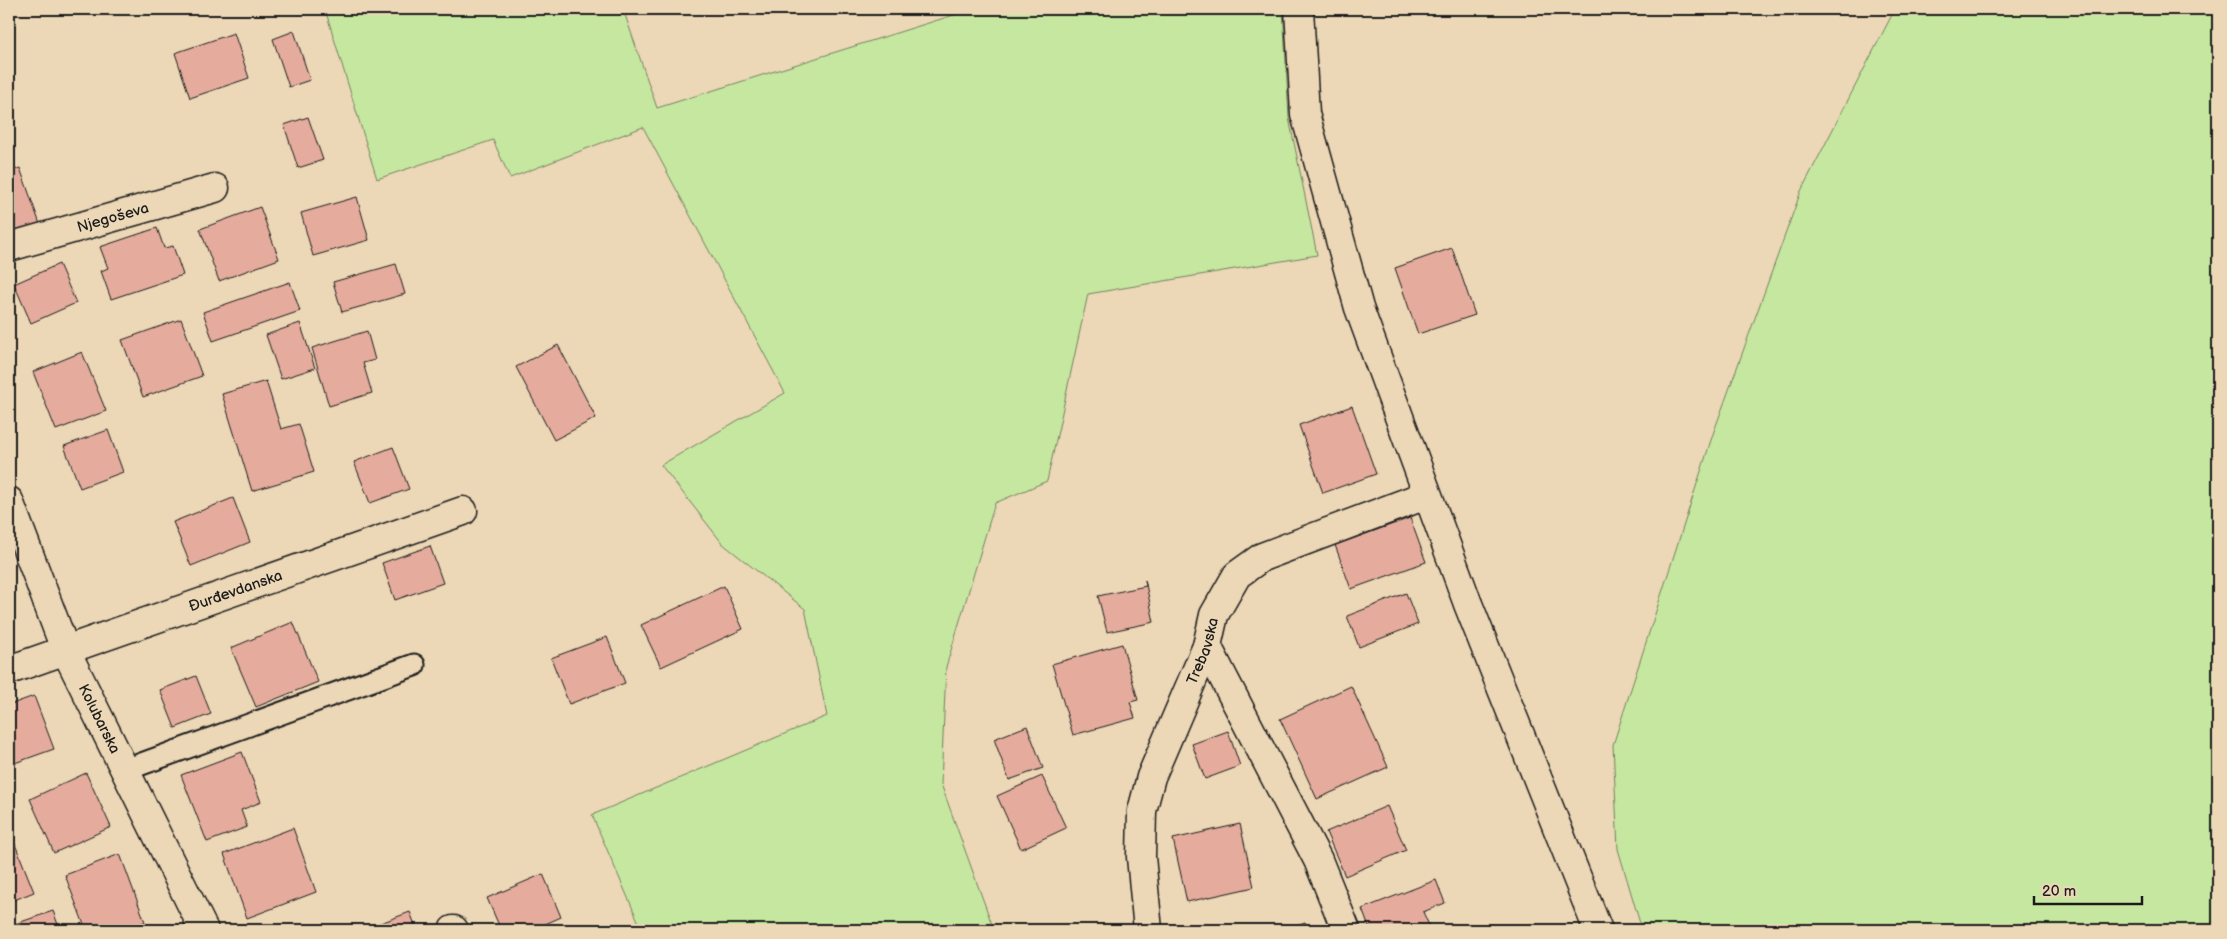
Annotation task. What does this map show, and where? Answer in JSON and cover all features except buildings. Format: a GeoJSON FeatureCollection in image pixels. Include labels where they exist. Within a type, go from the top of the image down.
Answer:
{"type":"FeatureCollection","features":[{"type":"Feature","properties":{"kind":"street"},"geometry":{"type":"LineString","coordinates":[[1299,9],[1305,114],[1359,308],[1426,494],[1598,930]]}},
{"type":"Feature","properties":{"kind":"street","name":"Njegoševa"},"geometry":{"type":"LineString","coordinates":[[9,247],[214,188]]}},
{"type":"Feature","properties":{"kind":"street","name":"Trebavska"},"geometry":{"type":"LineString","coordinates":[[1148,930],[1141,857],[1142,811],[1151,777],[1207,646],[1214,614],[1237,575],[1262,557],[1426,494]]}},
{"type":"Feature","properties":{"kind":"street","name":"Kolubarska"},"geometry":{"type":"LineString","coordinates":[[9,501],[65,649],[204,930]]}},
{"type":"Feature","properties":{"kind":"street","name":"Đurđevdanska"},"geometry":{"type":"LineString","coordinates":[[9,670],[463,511]]}},
{"type":"Feature","properties":{"kind":"street"},"geometry":{"type":"LineString","coordinates":[[1207,646],[1318,860],[1346,930]]}},
{"type":"Feature","properties":{"kind":"lane"},"geometry":{"type":"LineString","coordinates":[[125,770],[414,665]]}},
{"type":"Feature","properties":{"kind":"green space"},"geometry":{"type":"Polygon","coordinates":[[[325,9],[623,9],[657,108],[973,9],[1283,9],[1289,118],[1317,255],[1088,294],[1047,481],[995,503],[946,667],[941,784],[994,930],[642,930],[592,815],[827,716],[805,609],[723,544],[661,465],[785,393],[643,127],[510,178],[493,140],[377,179],[325,9]]]}},
{"type":"Feature","properties":{"kind":"green space"},"geometry":{"type":"Polygon","coordinates":[[[1895,9],[2218,9],[2218,930],[1642,930],[1618,849],[1613,745],[1713,434],[1801,191],[1895,9]]]}}]}
